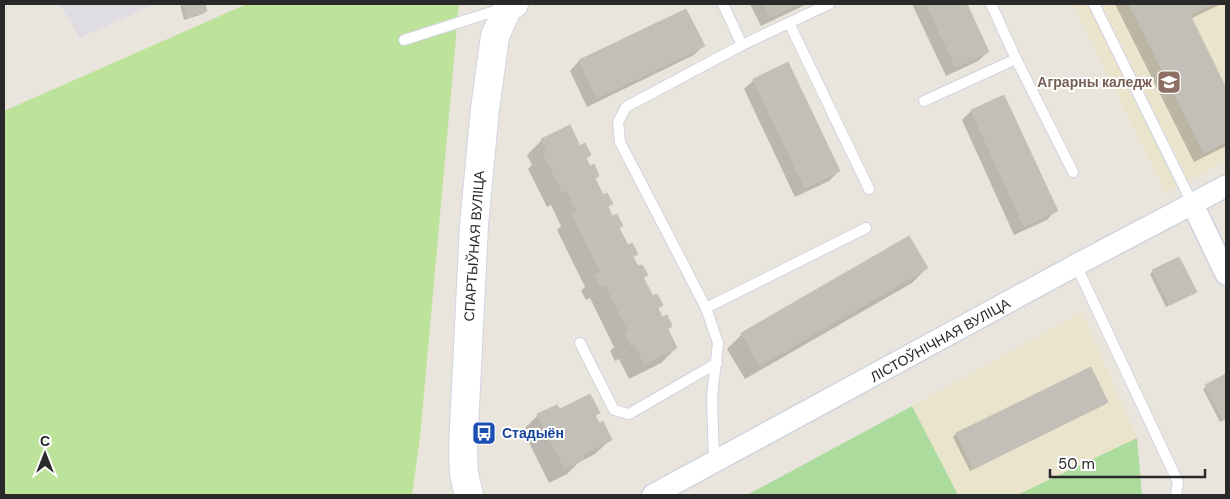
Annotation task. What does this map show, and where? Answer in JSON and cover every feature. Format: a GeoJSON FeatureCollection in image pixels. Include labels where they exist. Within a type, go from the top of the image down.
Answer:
{"type":"FeatureCollection","features":[{"type":"Feature","properties":{"kind":"street","name":"СПАРТЫЎНАЯ ВУЛІЦА"},"geometry":{"type":"LineString","coordinates":[[469,495],[464,474],[462,448],[474,225],[494,36],[510,5]]}},
{"type":"Feature","properties":{"kind":"street","name":"ЛІСТОЎНІЧНАЯ ВУЛІЦА"},"geometry":{"type":"LineString","coordinates":[[653,495],[1076,265],[1226,186]]}},
{"type":"Feature","properties":{"kind":"street"},"geometry":{"type":"LineString","coordinates":[[1193,205],[1226,274]]}},
{"type":"Feature","properties":{"kind":"lane"},"geometry":{"type":"LineString","coordinates":[[723,4],[742,44]]}},
{"type":"Feature","properties":{"kind":"lane"},"geometry":{"type":"LineString","coordinates":[[714,463],[712,397],[718,343],[706,308],[620,142],[618,122],[626,107],[742,44],[829,4]]}},
{"type":"Feature","properties":{"kind":"lane"},"geometry":{"type":"LineString","coordinates":[[991,4],[1016,59],[1074,172]]}},
{"type":"Feature","properties":{"kind":"lane"},"geometry":{"type":"LineString","coordinates":[[1094,4],[1193,205]]}},
{"type":"Feature","properties":{"kind":"lane"},"geometry":{"type":"LineString","coordinates":[[404,40],[510,5]]}},
{"type":"Feature","properties":{"kind":"lane"},"geometry":{"type":"LineString","coordinates":[[788,23],[869,189]]}},
{"type":"Feature","properties":{"kind":"lane"},"geometry":{"type":"LineString","coordinates":[[924,101],[1016,59]]}},
{"type":"Feature","properties":{"kind":"lane"},"geometry":{"type":"LineString","coordinates":[[706,308],[866,228]]}},
{"type":"Feature","properties":{"kind":"lane"},"geometry":{"type":"LineString","coordinates":[[1076,265],[1178,482],[1176,495]]}},
{"type":"Feature","properties":{"kind":"lane"},"geometry":{"type":"LineString","coordinates":[[580,343],[614,410],[629,414],[717,363]]}},
{"type":"Feature","properties":{"kind":"shaded area"},"geometry":{"type":"Polygon","coordinates":[[[60,4],[155,4],[80,38],[60,4]]]}},
{"type":"Feature","properties":{"kind":"shaded area","name":"Аграрны каледж"},"geometry":{"type":"Polygon","coordinates":[[[1073,4],[1226,4],[1226,160],[1166,194],[1073,4]]]}},
{"type":"Feature","properties":{"kind":"shaded area"},"geometry":{"type":"Polygon","coordinates":[[[1082,312],[1137,438],[1017,495],[958,495],[912,406],[1082,312]]]}},
{"type":"Feature","properties":{"kind":"green space"},"geometry":{"type":"Polygon","coordinates":[[[247,4],[459,4],[420,438],[412,495],[4,495],[4,111],[247,4]]]}},
{"type":"Feature","properties":{"kind":"green space"},"geometry":{"type":"Polygon","coordinates":[[[912,406],[958,495],[747,495],[912,406]]]}},
{"type":"Feature","properties":{"kind":"green space"},"geometry":{"type":"Polygon","coordinates":[[[1137,438],[1142,495],[1017,495],[1137,438]]]}},
{"type":"Feature","properties":{"kind":"building"},"geometry":{"type":"Polygon","coordinates":[[[183,4],[205,4],[207,11],[187,18],[183,4]]]}},
{"type":"Feature","properties":{"kind":"building"},"geometry":{"type":"Polygon","coordinates":[[[764,4],[799,4],[770,17],[764,4]]]}},
{"type":"Feature","properties":{"kind":"building"},"geometry":{"type":"Polygon","coordinates":[[[926,4],[967,4],[989,52],[956,67],[926,4]]]}},
{"type":"Feature","properties":{"kind":"building"},"geometry":{"type":"Polygon","coordinates":[[[1129,4],[1213,4],[1190,15],[1226,88],[1226,142],[1204,153],[1129,4]]]}},
{"type":"Feature","properties":{"kind":"building"},"geometry":{"type":"Polygon","coordinates":[[[686,9],[705,46],[597,98],[579,60],[686,9]]]}},
{"type":"Feature","properties":{"kind":"building"},"geometry":{"type":"Polygon","coordinates":[[[788,62],[840,171],[805,188],[753,79],[788,62]]]}},
{"type":"Feature","properties":{"kind":"building"},"geometry":{"type":"Polygon","coordinates":[[[1004,95],[1058,211],[1024,226],[971,110],[1004,95]]]}},
{"type":"Feature","properties":{"kind":"building"},"geometry":{"type":"Polygon","coordinates":[[[570,125],[580,146],[585,143],[591,155],[586,158],[590,166],[594,164],[599,176],[595,178],[603,195],[607,193],[613,204],[608,206],[612,216],[617,214],[623,226],[619,228],[628,245],[632,243],[638,254],[633,257],[638,266],[642,265],[648,275],[643,277],[653,296],[657,294],[663,305],[658,308],[662,317],[667,315],[672,326],[668,329],[677,348],[644,364],[635,344],[631,346],[625,334],[629,332],[605,284],[601,286],[595,275],[601,272],[572,214],[577,211],[567,191],[563,193],[543,153],[547,150],[541,139],[570,125]]]}},
{"type":"Feature","properties":{"kind":"building"},"geometry":{"type":"Polygon","coordinates":[[[909,236],[928,268],[760,365],[741,333],[909,236]]]}},
{"type":"Feature","properties":{"kind":"building"},"geometry":{"type":"Polygon","coordinates":[[[1179,257],[1197,292],[1170,305],[1152,270],[1179,257]]]}},
{"type":"Feature","properties":{"kind":"building"},"geometry":{"type":"Polygon","coordinates":[[[1091,367],[1108,402],[973,469],[956,433],[1091,367]]]}},
{"type":"Feature","properties":{"kind":"building"},"geometry":{"type":"Polygon","coordinates":[[[1226,374],[1226,418],[1223,420],[1205,385],[1226,374]]]}},
{"type":"Feature","properties":{"kind":"building"},"geometry":{"type":"Polygon","coordinates":[[[590,394],[600,413],[595,415],[599,423],[603,421],[612,440],[582,455],[584,459],[565,469],[537,414],[557,405],[560,409],[590,394]]]}},
{"type":"Feature","properties":{"kind":"place","name":"Аграрны каледж"},"geometry":{"type":"Point","coordinates":[1169,82]}},
{"type":"Feature","properties":{"kind":"place","name":"Стадыён"},"geometry":{"type":"Point","coordinates":[484,433]}}]}
